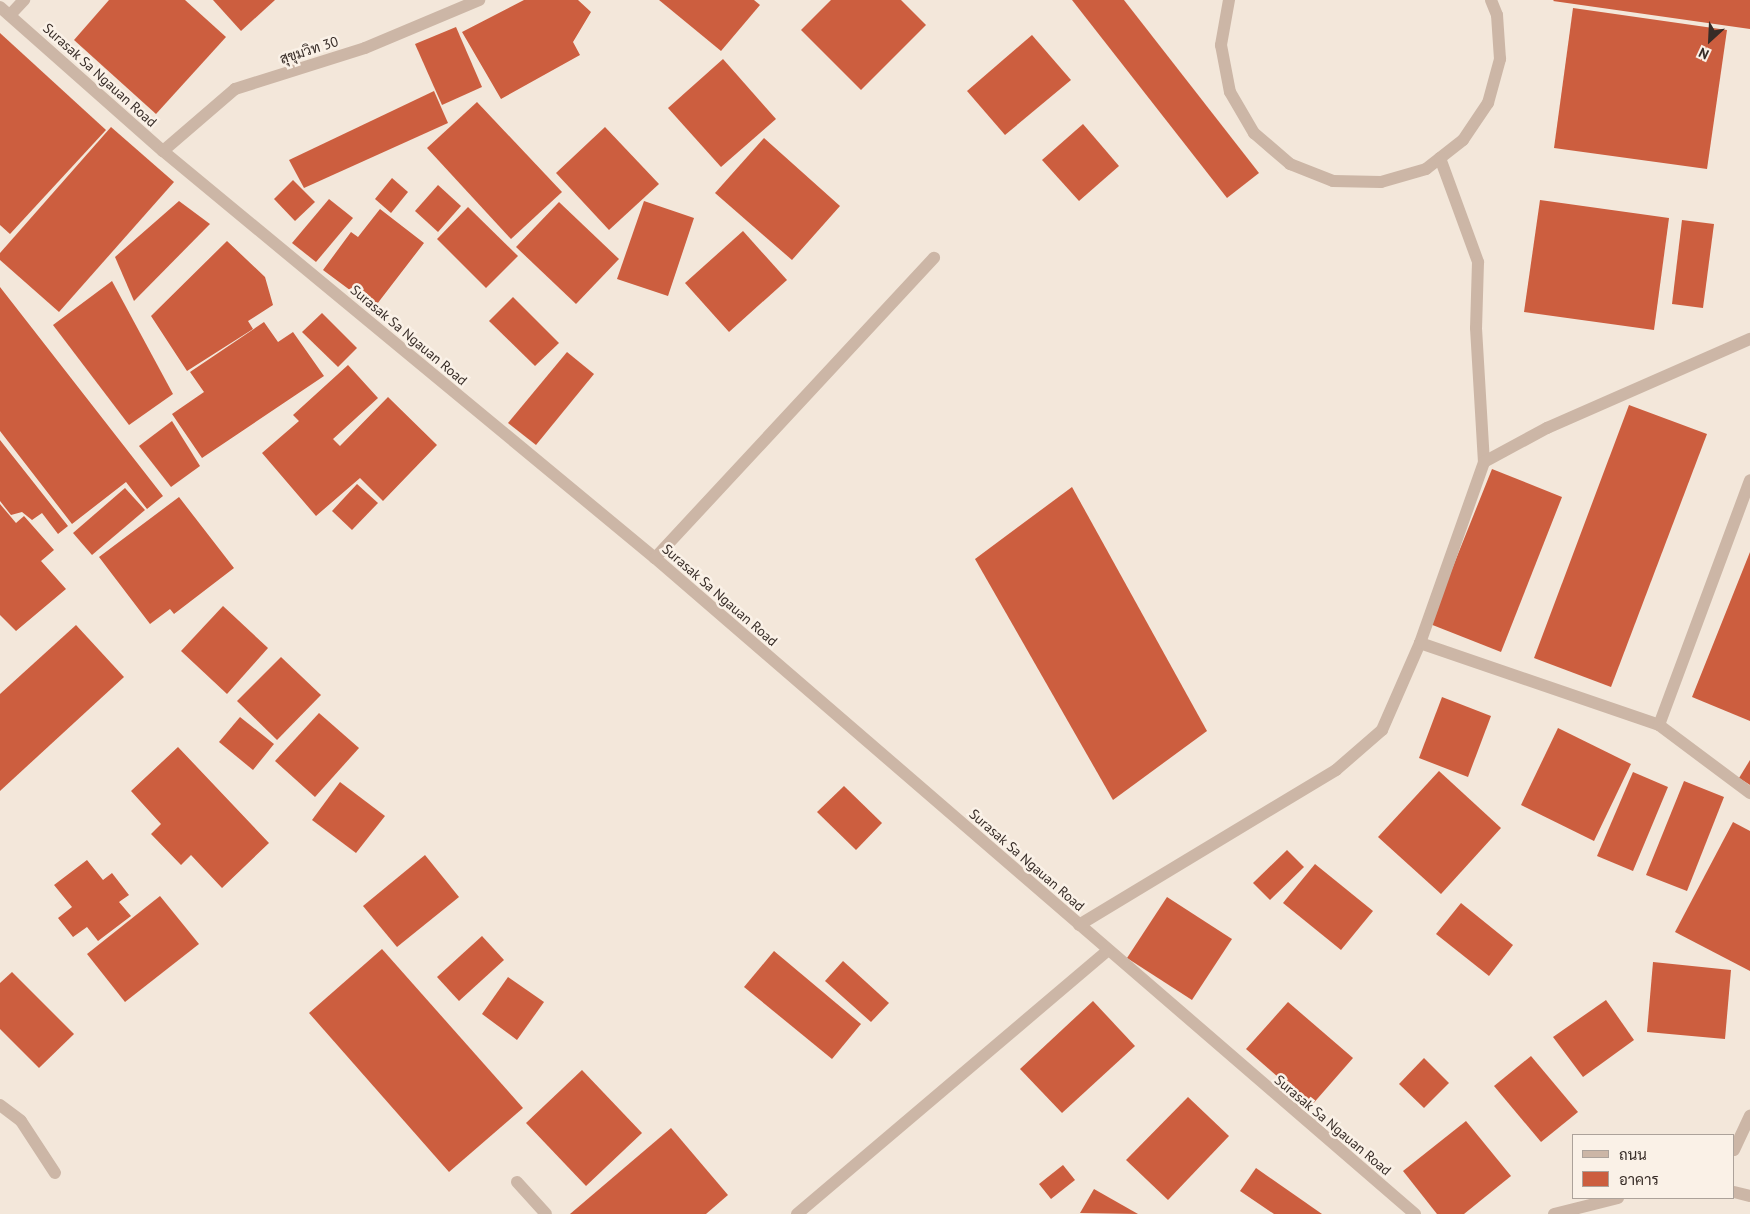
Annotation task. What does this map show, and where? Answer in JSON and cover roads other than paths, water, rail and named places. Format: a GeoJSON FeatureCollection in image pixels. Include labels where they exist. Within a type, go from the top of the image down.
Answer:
{"type":"FeatureCollection","features":[{"type":"Feature","properties":{"kind":"street"},"geometry":{"type":"LineString","coordinates":[[10,15],[24,0]]}},
{"type":"Feature","properties":{"kind":"street","name":"สุขุมวิท 30"},"geometry":{"type":"LineString","coordinates":[[163,152],[234,89],[364,48],[478,0]]}},
{"type":"Feature","properties":{"kind":"street"},"geometry":{"type":"LineString","coordinates":[[1228,0],[1221,45],[1230,92],[1254,133],[1290,164],[1333,181],[1381,182],[1426,168],[1440,158],[1463,140],[1488,103],[1500,59],[1497,15],[1491,0]]}},
{"type":"Feature","properties":{"kind":"street","name":"Surasak Sa Ngauan Road"},"geometry":{"type":"LineString","coordinates":[[0,7],[163,152],[655,558],[1079,925],[1106,951],[1415,1214]]}},
{"type":"Feature","properties":{"kind":"street"},"geometry":{"type":"LineString","coordinates":[[1079,925],[1336,770],[1382,730],[1420,643],[1484,462],[1476,328],[1478,262],[1440,158]]}},
{"type":"Feature","properties":{"kind":"street"},"geometry":{"type":"LineString","coordinates":[[655,558],[934,258]]}},
{"type":"Feature","properties":{"kind":"street"},"geometry":{"type":"LineString","coordinates":[[1484,462],[1547,428],[1750,339]]}},
{"type":"Feature","properties":{"kind":"street"},"geometry":{"type":"LineString","coordinates":[[1659,725],[1750,480]]}},
{"type":"Feature","properties":{"kind":"street"},"geometry":{"type":"LineString","coordinates":[[1420,643],[1659,725],[1750,793]]}},
{"type":"Feature","properties":{"kind":"street"},"geometry":{"type":"LineString","coordinates":[[797,1214],[1106,951]]}},
{"type":"Feature","properties":{"kind":"street"},"geometry":{"type":"LineString","coordinates":[[0,1105],[21,1122],[55,1173]]}},
{"type":"Feature","properties":{"kind":"street"},"geometry":{"type":"LineString","coordinates":[[1735,1148],[1750,1115]]}},
{"type":"Feature","properties":{"kind":"street"},"geometry":{"type":"LineString","coordinates":[[517,1182],[546,1214]]}},
{"type":"Feature","properties":{"kind":"street"},"geometry":{"type":"LineString","coordinates":[[1735,1192],[1750,1196]]}},
{"type":"Feature","properties":{"kind":"street"},"geometry":{"type":"LineString","coordinates":[[1554,1214],[1614,1199]]}}]}
